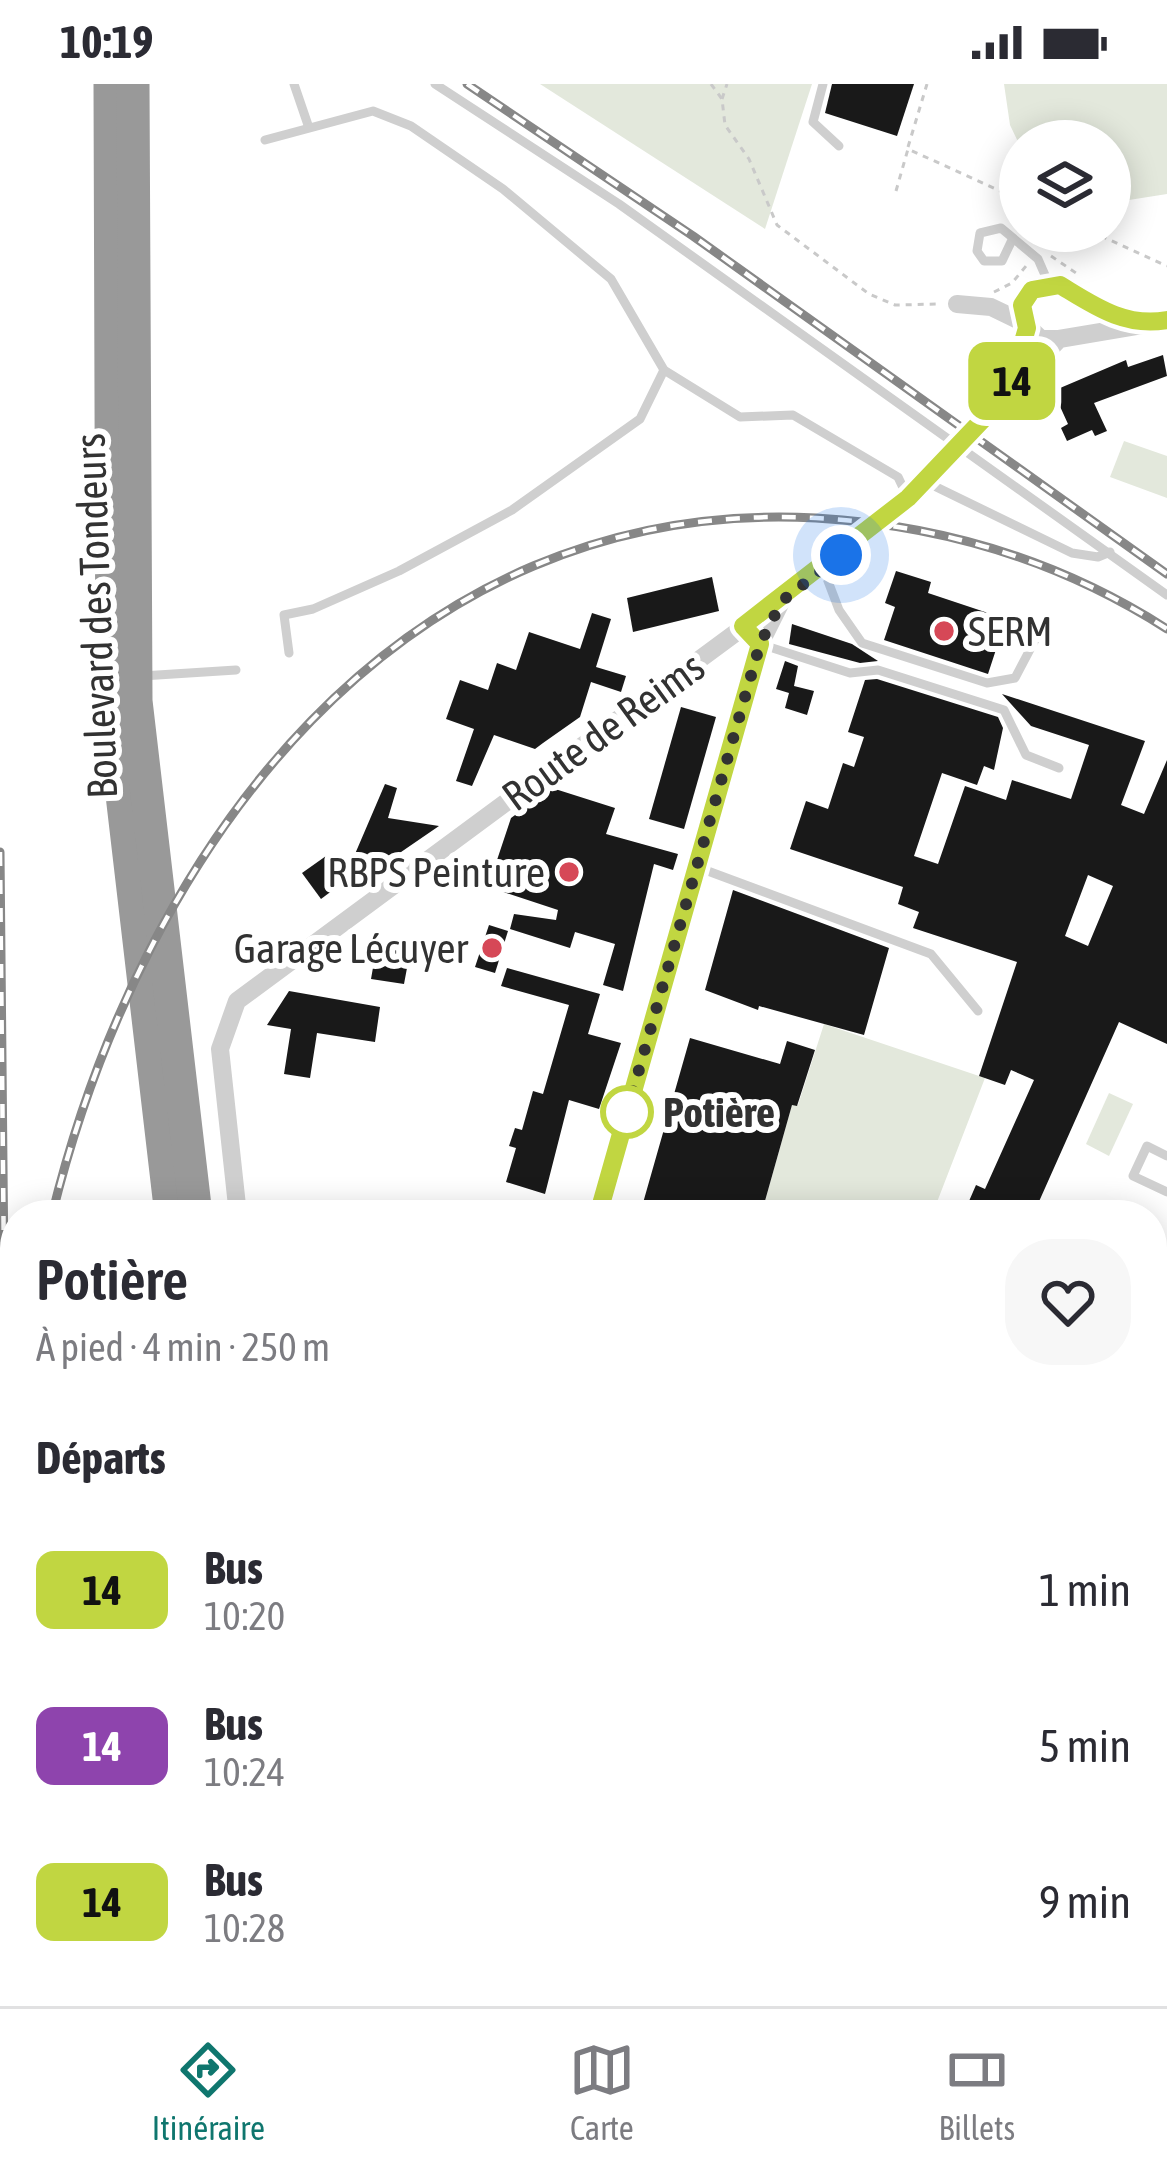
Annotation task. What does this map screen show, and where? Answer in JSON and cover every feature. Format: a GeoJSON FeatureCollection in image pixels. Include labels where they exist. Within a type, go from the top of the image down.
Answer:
{"type":"FeatureCollection","features":[{"type":"Feature","properties":{"kind":"highway","name":"Boulevard des Tondeurs"},"geometry":{"type":"LineString","coordinates":[[110,84],[112,709],[169,1200]]}},
{"type":"Feature","properties":{"kind":"highway","name":"Boulevard des Tondeurs"},"geometry":{"type":"LineString","coordinates":[[133,84],[136,676],[143,778],[194,1200]]}},
{"type":"Feature","properties":{"kind":"street"},"geometry":{"type":"LineString","coordinates":[[957,304],[991,307],[1048,283],[1070,291],[1076,300],[1158,322]]}},
{"type":"Feature","properties":{"kind":"street","name":"Route de Reims"},"geometry":{"type":"LineString","coordinates":[[1008,393],[1026,326],[1026,296]]}},
{"type":"Feature","properties":{"kind":"street","name":"Route de Reims"},"geometry":{"type":"LineString","coordinates":[[236,1200],[220,1049],[237,1000],[860,539],[926,482],[1062,337],[1077,320],[1076,300]]}},
{"type":"Feature","properties":{"kind":"street"},"geometry":{"type":"LineString","coordinates":[[991,307],[1041,339],[1158,322]]}},
{"type":"Feature","properties":{"kind":"street"},"geometry":{"type":"LineString","coordinates":[[602,1200],[760,644],[782,601]]}},
{"type":"Feature","properties":{"kind":"street"},"geometry":{"type":"LineString","coordinates":[[743,626],[760,644]]}},
{"type":"Feature","properties":{"kind":"lane"},"geometry":{"type":"LineString","coordinates":[[294,84],[308,125]]}},
{"type":"Feature","properties":{"kind":"lane"},"geometry":{"type":"LineString","coordinates":[[435,84],[620,205],[1167,595]]}},
{"type":"Feature","properties":{"kind":"lane"},"geometry":{"type":"LineString","coordinates":[[823,84],[813,122],[839,146]]}},
{"type":"Feature","properties":{"kind":"lane"},"geometry":{"type":"LineString","coordinates":[[265,140],[373,111],[411,126],[503,189],[611,279],[664,370],[740,417],[793,415],[898,477],[908,498]]}},
{"type":"Feature","properties":{"kind":"lane"},"geometry":{"type":"LineString","coordinates":[[990,227],[1001,228],[1012,240],[1003,262],[984,261],[977,251],[976,238],[990,227]]}},
{"type":"Feature","properties":{"kind":"lane"},"geometry":{"type":"LineString","coordinates":[[1028,252],[1038,259],[1048,283]]}},
{"type":"Feature","properties":{"kind":"lane"},"geometry":{"type":"LineString","coordinates":[[289,653],[284,615],[313,609],[399,571],[512,511],[640,419],[664,370]]}},
{"type":"Feature","properties":{"kind":"lane"},"geometry":{"type":"LineString","coordinates":[[926,482],[1072,553],[1099,557],[1110,552]]}},
{"type":"Feature","properties":{"kind":"lane"},"geometry":{"type":"LineString","coordinates":[[823,568],[839,610],[862,643],[987,683],[1016,678],[1045,621]]}},
{"type":"Feature","properties":{"kind":"lane"},"geometry":{"type":"LineString","coordinates":[[760,644],[850,673],[878,670],[1004,710],[1026,755],[1059,768]]}},
{"type":"Feature","properties":{"kind":"lane"},"geometry":{"type":"LineString","coordinates":[[136,676],[236,670]]}},
{"type":"Feature","properties":{"kind":"lane"},"geometry":{"type":"LineString","coordinates":[[697,867],[931,954],[978,1011]]}},
{"type":"Feature","properties":{"kind":"lane"},"geometry":{"type":"LineString","coordinates":[[1167,1156],[1147,1146],[1133,1176],[1167,1192]]}},
{"type":"Feature","properties":{"kind":"path"},"geometry":{"type":"LineString","coordinates":[[711,84],[722,99]]}},
{"type":"Feature","properties":{"kind":"path"},"geometry":{"type":"LineString","coordinates":[[727,84],[722,99],[725,125],[749,159],[777,225],[805,250],[895,305],[957,304]]}},
{"type":"Feature","properties":{"kind":"path"},"geometry":{"type":"LineString","coordinates":[[896,191],[928,84]]}},
{"type":"Feature","properties":{"kind":"path"},"geometry":{"type":"LineString","coordinates":[[908,149],[999,190]]}},
{"type":"Feature","properties":{"kind":"path"},"geometry":{"type":"LineString","coordinates":[[1131,250],[1167,266]]}},
{"type":"Feature","properties":{"kind":"path"},"geometry":{"type":"LineString","coordinates":[[991,307],[994,288],[1012,283],[1038,259],[1060,257],[1076,274]]}},
{"type":"Feature","properties":{"kind":"shaded area"},"geometry":{"type":"Polygon","coordinates":[[[540,84],[812,84],[765,229],[540,84]]]}},
{"type":"Feature","properties":{"kind":"shaded area"},"geometry":{"type":"Polygon","coordinates":[[[1004,84],[1167,84],[1167,194],[1131,200],[1131,120],[1009,120],[1004,84]]]}},
{"type":"Feature","properties":{"kind":"shaded area"},"geometry":{"type":"Polygon","coordinates":[[[1124,441],[1167,456],[1167,498],[1110,477],[1124,441]]]}},
{"type":"Feature","properties":{"kind":"shaded area"},"geometry":{"type":"Polygon","coordinates":[[[824,1024],[985,1078],[938,1200],[765,1200],[792,1105],[798,1105],[824,1024]]]}},
{"type":"Feature","properties":{"kind":"shaded area"},"geometry":{"type":"Polygon","coordinates":[[[1109,1093],[1133,1104],[1109,1156],[1086,1144],[1109,1093]]]}},
{"type":"Feature","properties":{"kind":"building"},"geometry":{"type":"Polygon","coordinates":[[[832,84],[914,84],[897,136],[825,113],[832,84]]]}},
{"type":"Feature","properties":{"kind":"building"},"geometry":{"type":"Polygon","coordinates":[[[1163,355],[1167,376],[1094,403],[1107,431],[1095,436],[1092,430],[1067,441],[1061,428],[1068,424],[1053,391],[1126,360],[1128,367],[1163,355]]]}},
{"type":"Feature","properties":{"kind":"building","name":"SERM"},"geometry":{"type":"Polygon","coordinates":[[[896,571],[931,582],[928,593],[1006,619],[988,674],[884,640],[895,607],[885,603],[896,571]]]}},
{"type":"Feature","properties":{"kind":"building"},"geometry":{"type":"Polygon","coordinates":[[[712,577],[719,611],[633,632],[627,598],[712,577]]]}},
{"type":"Feature","properties":{"kind":"building"},"geometry":{"type":"Polygon","coordinates":[[[592,613],[611,619],[596,667],[626,676],[621,692],[591,682],[580,717],[535,749],[494,735],[472,786],[456,781],[474,729],[446,719],[460,680],[488,690],[497,663],[516,670],[529,632],[580,649],[592,613]]]}},
{"type":"Feature","properties":{"kind":"building"},"geometry":{"type":"Polygon","coordinates":[[[792,624],[852,644],[878,661],[860,663],[789,644],[792,624]]]}},
{"type":"Feature","properties":{"kind":"building"},"geometry":{"type":"Polygon","coordinates":[[[785,661],[798,666],[794,686],[814,691],[807,715],[785,708],[789,693],[776,689],[785,661]]]}},
{"type":"Feature","properties":{"kind":"building"},"geometry":{"type":"Polygon","coordinates":[[[877,679],[998,717],[1003,728],[994,770],[984,766],[977,785],[942,773],[914,856],[938,864],[965,786],[1006,800],[1012,780],[1071,799],[1089,745],[1031,726],[1002,694],[1145,741],[1121,805],[1144,814],[1167,760],[1167,1044],[1119,1022],[1040,1200],[970,1200],[976,1185],[985,1189],[1034,1080],[1011,1070],[1005,1085],[979,1076],[1017,962],[913,928],[919,912],[898,904],[903,887],[790,849],[806,801],[828,809],[843,763],[854,767],[864,737],[848,732],[865,680],[877,679]],[[1088,875],[1065,936],[1088,946],[1113,886],[1088,875]]]}},
{"type":"Feature","properties":{"kind":"building"},"geometry":{"type":"Polygon","coordinates":[[[681,707],[716,717],[684,829],[649,819],[681,707]]]}},
{"type":"Feature","properties":{"kind":"building"},"geometry":{"type":"Polygon","coordinates":[[[385,784],[397,788],[388,818],[439,826],[369,874],[355,854],[385,784]]]}},
{"type":"Feature","properties":{"kind":"building"},"geometry":{"type":"Polygon","coordinates":[[[552,788],[615,808],[606,834],[678,854],[673,870],[654,864],[623,991],[603,985],[615,944],[575,932],[570,948],[510,929],[514,914],[556,920],[558,910],[488,887],[511,818],[552,788]]]}},
{"type":"Feature","properties":{"kind":"building"},"geometry":{"type":"Polygon","coordinates":[[[326,856],[345,881],[321,899],[302,873],[326,856]]]}},
{"type":"Feature","properties":{"kind":"building"},"geometry":{"type":"Polygon","coordinates":[[[733,890],[889,948],[864,1035],[759,1006],[758,1010],[705,990],[733,890]]]}},
{"type":"Feature","properties":{"kind":"building","name":"Garage Lécuyer"},"geometry":{"type":"Polygon","coordinates":[[[489,925],[508,931],[495,973],[475,967],[489,925]]]}},
{"type":"Feature","properties":{"kind":"building"},"geometry":{"type":"Polygon","coordinates":[[[378,939],[400,942],[396,966],[407,968],[404,984],[371,979],[378,939]]]}},
{"type":"Feature","properties":{"kind":"building"},"geometry":{"type":"Polygon","coordinates":[[[507,968],[600,994],[588,1034],[621,1043],[599,1109],[569,1100],[545,1194],[506,1182],[516,1148],[509,1146],[515,1128],[522,1130],[533,1091],[543,1094],[569,1005],[501,986],[507,968]]]}},
{"type":"Feature","properties":{"kind":"building"},"geometry":{"type":"Polygon","coordinates":[[[289,991],[380,1007],[375,1042],[317,1033],[310,1078],[284,1074],[291,1029],[267,1025],[289,991]]]}},
{"type":"Feature","properties":{"kind":"building"},"geometry":{"type":"Polygon","coordinates":[[[690,1038],[780,1064],[787,1041],[815,1050],[797,1106],[792,1105],[765,1200],[644,1200],[690,1038]]]}},
{"type":"Feature","properties":{"kind":"railway"},"geometry":{"type":"LineString","coordinates":[[467,84],[693,236],[1167,574]]}},
{"type":"Feature","properties":{"kind":"railway"},"geometry":{"type":"LineString","coordinates":[[57,1200],[94,1079],[151,948],[223,827],[311,721],[415,632],[533,566],[667,527],[816,518],[863,522],[954,538],[1042,566],[1167,629]]}},
{"type":"Feature","properties":{"kind":"railway"},"geometry":{"type":"LineString","coordinates":[[0,852],[3,1200]]}},
{"type":"Feature","properties":{"kind":"bus line","name":"14"},"geometry":{"type":"LineString","coordinates":[[602,1200],[760,644],[743,626],[782,601],[908,498],[1008,393],[1027,328],[1022,305],[1032,290],[1048,283],[1060,285],[1076,300],[1111,315],[1149,324],[1167,320]]}},
{"type":"Feature","properties":{"kind":"place","name":"SERM"},"geometry":{"type":"Point","coordinates":[944,631]}},
{"type":"Feature","properties":{"kind":"place","name":"RBPS Peinture"},"geometry":{"type":"Point","coordinates":[569,872]}},
{"type":"Feature","properties":{"kind":"place","name":"Garage Lécuyer"},"geometry":{"type":"Point","coordinates":[492,948]}},
{"type":"Feature","properties":{"kind":"place","name":"Potière"},"geometry":{"type":"Point","coordinates":[627,1112]}},
{"type":"Feature","properties":{"kind":"route"},"geometry":{"type":"LineString","coordinates":[[627,1112],[760,644],[782,601],[841,555]]}}]}
